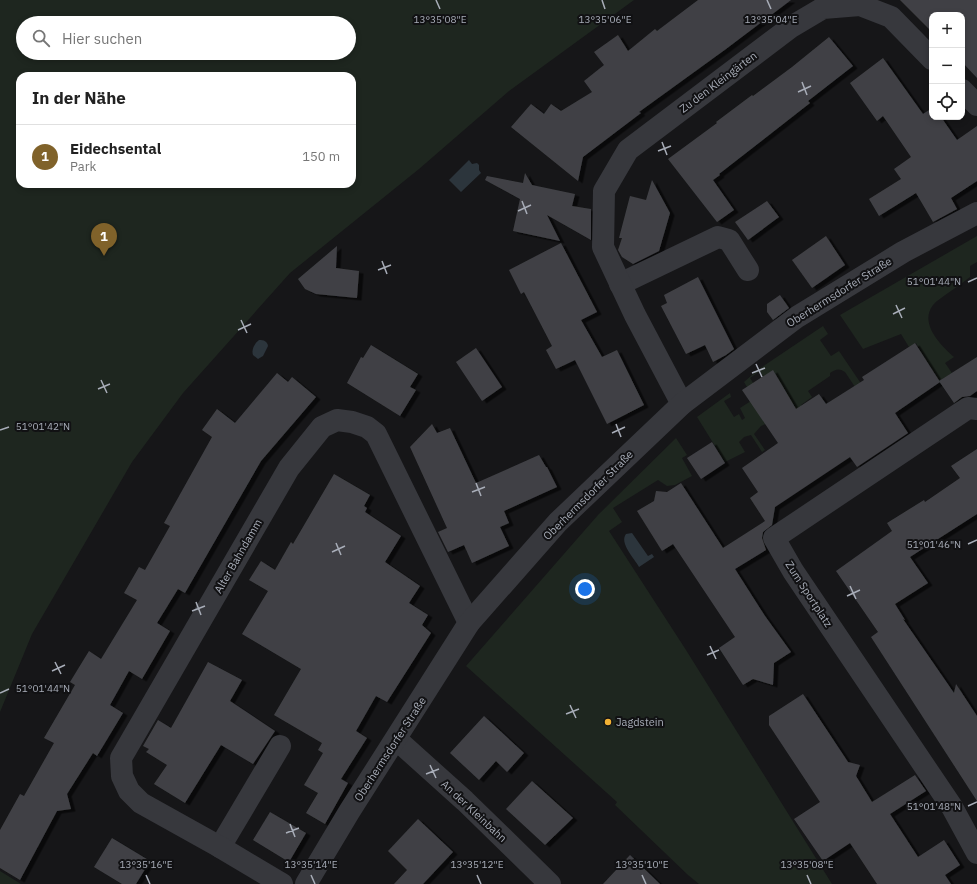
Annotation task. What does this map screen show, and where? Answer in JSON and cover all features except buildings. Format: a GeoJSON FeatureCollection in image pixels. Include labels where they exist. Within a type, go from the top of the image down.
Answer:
{"type":"FeatureCollection","features":[{"type":"Feature","properties":{"kind":"street","name":"Zu den Kleingärten"},"geometry":{"type":"LineString","coordinates":[[682,404],[620,284],[603,247],[604,190],[628,150],[791,27],[822,8],[860,5],[891,17],[929,56]]}},
{"type":"Feature","properties":{"kind":"street"},"geometry":{"type":"LineString","coordinates":[[965,93],[977,105]]}},
{"type":"Feature","properties":{"kind":"street","name":"Oberhermsdorfer Straße"},"geometry":{"type":"LineString","coordinates":[[306,884],[349,812],[469,623],[558,522],[682,404],[797,317],[903,252],[977,213]]}},
{"type":"Feature","properties":{"kind":"street"},"geometry":{"type":"LineString","coordinates":[[620,284],[718,237],[729,240],[748,270]]}},
{"type":"Feature","properties":{"kind":"street","name":"Zum Sportplatz"},"geometry":{"type":"LineString","coordinates":[[977,409],[968,408],[774,538],[792,571],[952,806],[977,852]]}},
{"type":"Feature","properties":{"kind":"street","name":"Alter Bahndamm"},"geometry":{"type":"LineString","coordinates":[[282,884],[220,847],[141,804],[129,791],[122,776],[121,758],[286,474],[322,427],[337,420],[344,420],[367,427],[376,434],[469,623]]}},
{"type":"Feature","properties":{"kind":"street","name":"An der Kleinbahn"},"geometry":{"type":"LineString","coordinates":[[396,739],[465,801],[550,884]]}},
{"type":"Feature","properties":{"kind":"street"},"geometry":{"type":"LineString","coordinates":[[220,847],[280,746]]}},
{"type":"Feature","properties":{"kind":"shaded area"},"geometry":{"type":"Polygon","coordinates":[[[0,0],[634,0],[509,91],[419,169],[290,273],[183,393],[132,462],[32,634],[0,712],[0,0]]]}},
{"type":"Feature","properties":{"kind":"shaded area"},"geometry":{"type":"Polygon","coordinates":[[[469,160],[472,164],[477,163],[479,165],[479,170],[481,173],[461,192],[449,180],[469,160]]]}},
{"type":"Feature","properties":{"kind":"shaded area"},"geometry":{"type":"Polygon","coordinates":[[[977,236],[977,262],[970,266],[970,277],[936,302],[929,312],[928,319],[933,333],[954,357],[945,363],[952,373],[939,381],[916,343],[909,347],[901,334],[863,349],[840,315],[977,236]]]}},
{"type":"Feature","properties":{"kind":"shaded area"},"geometry":{"type":"Polygon","coordinates":[[[823,326],[828,334],[820,340],[831,356],[839,351],[889,425],[883,429],[845,372],[836,370],[808,391],[812,397],[801,405],[808,416],[768,423],[761,426],[754,434],[765,450],[762,452],[751,435],[744,437],[739,442],[745,452],[725,462],[697,417],[730,393],[731,397],[724,401],[734,417],[739,414],[742,420],[745,418],[740,408],[754,399],[744,382],[759,369],[823,326]],[[760,371],[750,378],[762,397],[778,378],[774,372],[765,377],[768,385],[760,371]]]}},
{"type":"Feature","properties":{"kind":"shaded area"},"geometry":{"type":"Polygon","coordinates":[[[259,340],[265,341],[268,346],[263,356],[258,359],[253,355],[253,348],[259,340]]]}},
{"type":"Feature","properties":{"kind":"shaded area"},"geometry":{"type":"Polygon","coordinates":[[[676,438],[687,455],[682,458],[692,476],[675,485],[667,486],[658,480],[613,508],[622,522],[609,531],[686,650],[832,884],[699,884],[615,805],[617,802],[466,666],[598,515],[676,438]]]}},
{"type":"Feature","properties":{"kind":"shaded area"},"geometry":{"type":"Polygon","coordinates":[[[632,533],[648,556],[652,554],[654,557],[639,567],[624,542],[626,534],[632,533]]]}},
{"type":"Feature","properties":{"kind":"shaded area"},"geometry":{"type":"Polygon","coordinates":[[[0,871],[21,884],[0,884],[0,871]]]}},
{"type":"Feature","properties":{"kind":"place","name":"Eidechsental"},"geometry":{"type":"Point","coordinates":[104,256]}},
{"type":"Feature","properties":{"kind":"place","name":"Jagdstein"},"geometry":{"type":"Point","coordinates":[608,722]}}]}
